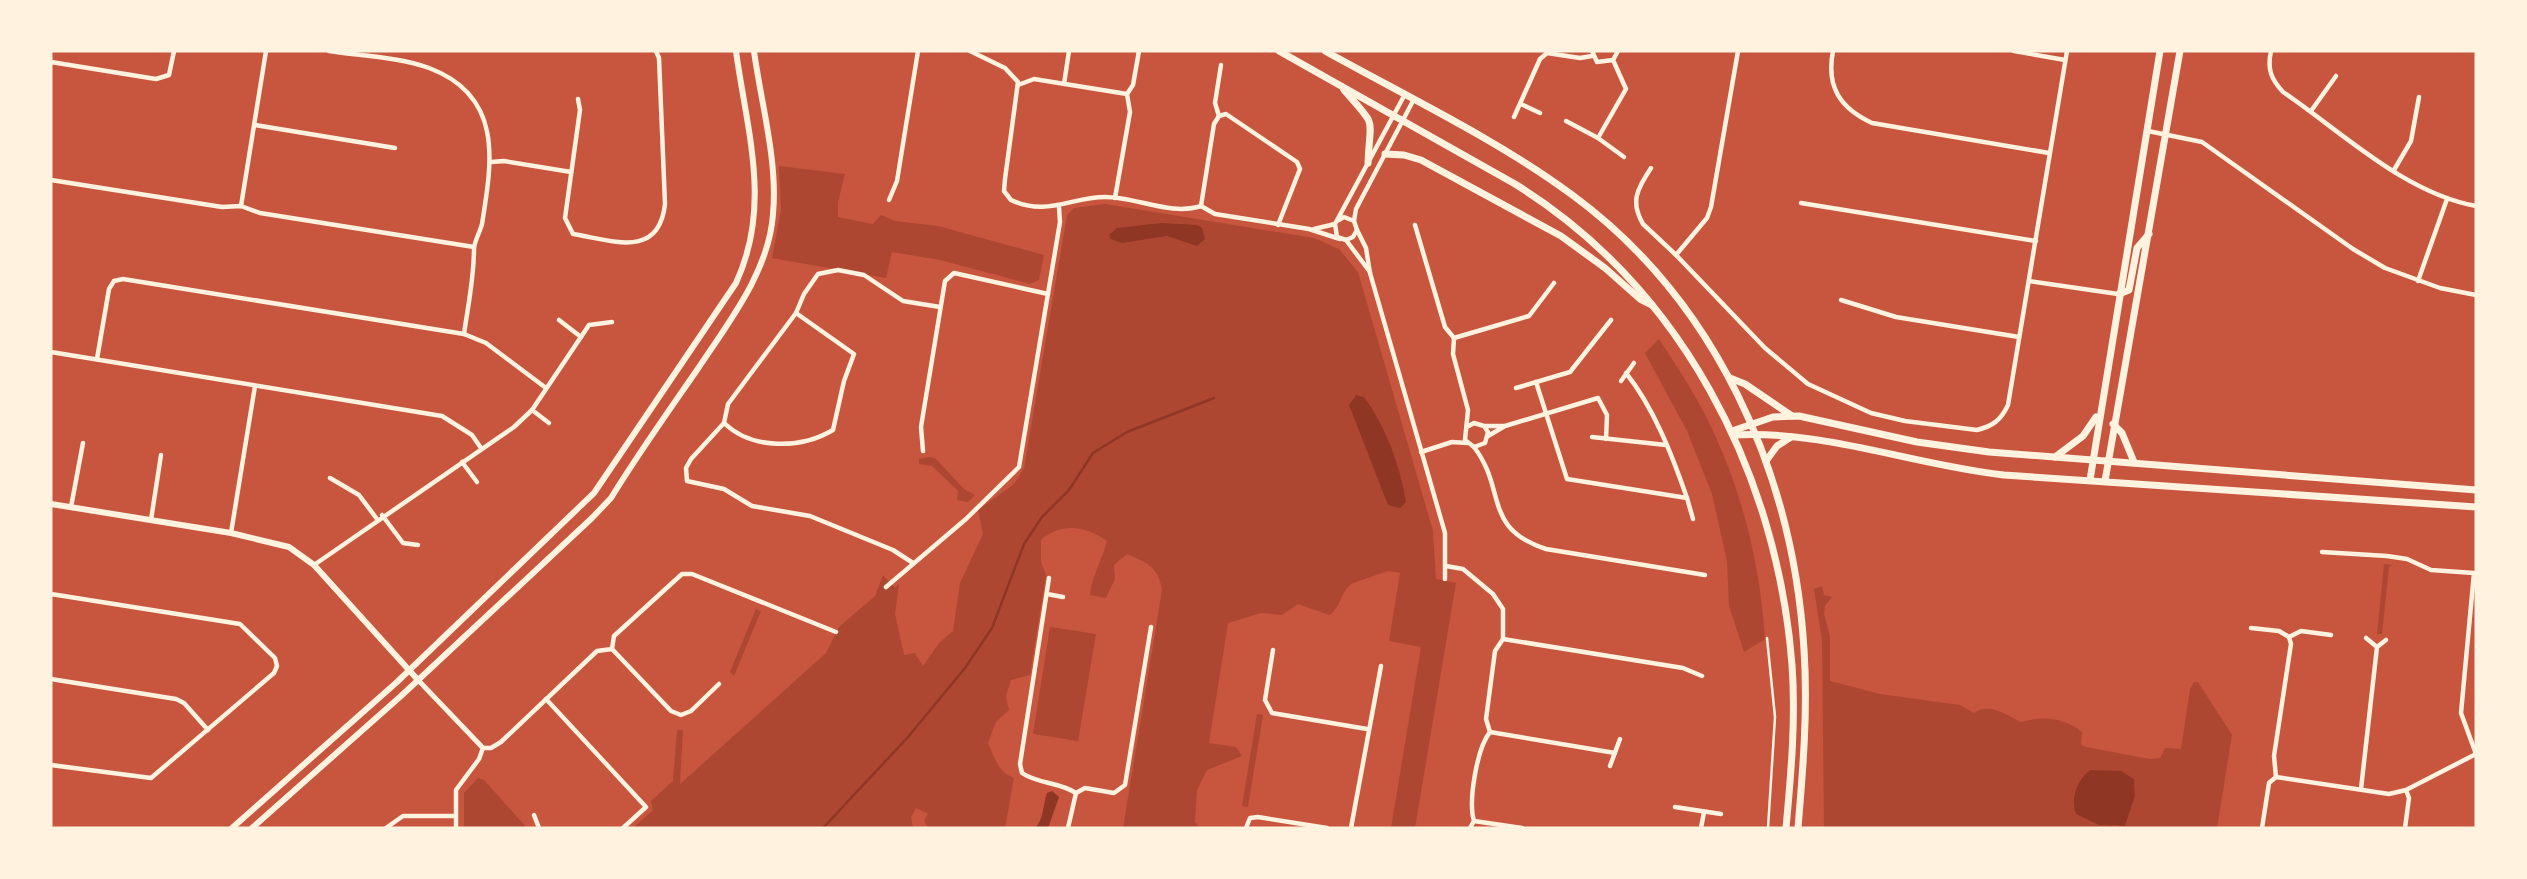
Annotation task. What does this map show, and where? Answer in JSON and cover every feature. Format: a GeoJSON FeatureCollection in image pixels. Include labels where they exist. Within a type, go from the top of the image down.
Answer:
{"type":"FeatureCollection","features":[{"type":"Feature","properties":{"kind":"main road"},"geometry":{"type":"LineString","coordinates":[[232,828],[409,670],[594,493],[736,283],[747,260],[757,205],[736,51]]}},
{"type":"Feature","properties":{"kind":"main road"},"geometry":{"type":"LineString","coordinates":[[252,828],[418,680],[611,498],[748,290],[770,238],[774,212],[770,156],[754,51]]}},
{"type":"Feature","properties":{"kind":"main road"},"geometry":{"type":"LineString","coordinates":[[1279,51],[1403,120],[1551,208],[1597,244],[1656,307],[1694,361],[1733,433],[1767,534],[1787,622],[1793,719],[1786,828]]}},
{"type":"Feature","properties":{"kind":"main road"},"geometry":{"type":"LineString","coordinates":[[1325,51],[1549,178],[1615,230],[1678,297],[1730,379],[1756,434],[1786,526],[1802,629],[1805,727],[1798,828]]}},
{"type":"Feature","properties":{"kind":"main road"},"geometry":{"type":"LineString","coordinates":[[2090,480],[2098,415],[2160,51]]}},
{"type":"Feature","properties":{"kind":"main road"},"geometry":{"type":"LineString","coordinates":[[2105,481],[2180,51]]}},
{"type":"Feature","properties":{"kind":"main road"},"geometry":{"type":"LineString","coordinates":[[1339,85],[1370,121],[1372,139],[1367,163]]}},
{"type":"Feature","properties":{"kind":"main road"},"geometry":{"type":"LineString","coordinates":[[1385,155],[1404,155],[1421,160],[1561,236],[1605,268],[1640,299],[1656,307]]}},
{"type":"Feature","properties":{"kind":"main road"},"geometry":{"type":"LineString","coordinates":[[2119,293],[2129,290],[2137,248],[2149,233]]}},
{"type":"Feature","properties":{"kind":"main road"},"geometry":{"type":"LineString","coordinates":[[1730,379],[1745,384],[1791,416]]}},
{"type":"Feature","properties":{"kind":"main road"},"geometry":{"type":"LineString","coordinates":[[2055,457],[2083,436],[2098,415]]}},
{"type":"Feature","properties":{"kind":"main road"},"geometry":{"type":"LineString","coordinates":[[1733,433],[1752,424],[1791,416],[1948,447],[2476,490]]}},
{"type":"Feature","properties":{"kind":"main road"},"geometry":{"type":"LineString","coordinates":[[2113,424],[2122,433],[2134,462]]}},
{"type":"Feature","properties":{"kind":"main road"},"geometry":{"type":"LineString","coordinates":[[1733,433],[1828,441],[1978,472],[2476,507]]}},
{"type":"Feature","properties":{"kind":"main road"},"geometry":{"type":"LineString","coordinates":[[1766,461],[1777,446],[1791,437]]}},
{"type":"Feature","properties":{"kind":"main road"},"geometry":{"type":"LineString","coordinates":[[51,504],[231,533],[289,547],[314,565],[418,680]]}},
{"type":"Feature","properties":{"kind":"street"},"geometry":{"type":"LineString","coordinates":[[51,62],[156,79],[169,75],[174,51]]}},
{"type":"Feature","properties":{"kind":"street"},"geometry":{"type":"LineString","coordinates":[[241,206],[266,51]]}},
{"type":"Feature","properties":{"kind":"street"},"geometry":{"type":"LineString","coordinates":[[329,51],[362,53],[428,68],[464,91],[486,124],[491,162],[480,233],[474,247],[476,257],[464,334]]}},
{"type":"Feature","properties":{"kind":"street"},"geometry":{"type":"LineString","coordinates":[[578,99],[580,110],[565,218],[573,234],[633,243],[648,239],[658,230],[665,204],[659,58],[656,51]]}},
{"type":"Feature","properties":{"kind":"street"},"geometry":{"type":"LineString","coordinates":[[889,200],[897,181],[918,51]]}},
{"type":"Feature","properties":{"kind":"street"},"geometry":{"type":"LineString","coordinates":[[970,51],[1013,73],[1018,85],[1004,191],[1018,204],[1059,207],[1071,201],[1115,198],[1184,210],[1201,206],[1215,214],[1309,229],[1343,240],[1353,237],[1357,230]]}},
{"type":"Feature","properties":{"kind":"street"},"geometry":{"type":"LineString","coordinates":[[1064,84],[1069,51]]}},
{"type":"Feature","properties":{"kind":"street"},"geometry":{"type":"LineString","coordinates":[[1115,198],[1130,113],[1127,94],[1133,85],[1139,51]]}},
{"type":"Feature","properties":{"kind":"street"},"geometry":{"type":"LineString","coordinates":[[1598,138],[1626,89],[1614,60],[1618,51]]}},
{"type":"Feature","properties":{"kind":"street"},"geometry":{"type":"LineString","coordinates":[[1676,255],[1707,218],[1711,206],[1738,51]]}},
{"type":"Feature","properties":{"kind":"street"},"geometry":{"type":"LineString","coordinates":[[1833,51],[1830,81],[1839,100],[1854,114],[1872,123],[2050,153]]}},
{"type":"Feature","properties":{"kind":"street"},"geometry":{"type":"LineString","coordinates":[[2014,51],[2065,60]]}},
{"type":"Feature","properties":{"kind":"street"},"geometry":{"type":"LineString","coordinates":[[1651,168],[1636,201],[1635,209],[1643,225],[1676,255],[1785,367],[1836,399],[1871,413],[1905,421],[1976,430],[1995,424],[2008,405],[2067,51]]}},
{"type":"Feature","properties":{"kind":"street"},"geometry":{"type":"LineString","coordinates":[[2270,51],[2269,69],[2273,82],[2311,111],[2394,170],[2447,199],[2476,206]]}},
{"type":"Feature","properties":{"kind":"street"},"geometry":{"type":"LineString","coordinates":[[1514,117],[1540,59],[1547,53],[1580,58],[1592,53],[1597,62],[1614,60]]}},
{"type":"Feature","properties":{"kind":"street"},"geometry":{"type":"LineString","coordinates":[[1219,116],[1215,103],[1222,65]]}},
{"type":"Feature","properties":{"kind":"street"},"geometry":{"type":"LineString","coordinates":[[2311,111],[2336,76]]}},
{"type":"Feature","properties":{"kind":"street"},"geometry":{"type":"LineString","coordinates":[[1018,85],[1034,79],[1127,94]]}},
{"type":"Feature","properties":{"kind":"street"},"geometry":{"type":"LineString","coordinates":[[1370,272],[1334,231],[1336,222],[1367,163],[1405,96]]}},
{"type":"Feature","properties":{"kind":"street"},"geometry":{"type":"LineString","coordinates":[[2394,170],[2411,141],[2420,97]]}},
{"type":"Feature","properties":{"kind":"street"},"geometry":{"type":"LineString","coordinates":[[1413,101],[1356,209],[1354,221],[1366,248],[1370,272],[1445,533],[1445,579]]}},
{"type":"Feature","properties":{"kind":"street"},"geometry":{"type":"LineString","coordinates":[[1521,103],[1540,113]]}},
{"type":"Feature","properties":{"kind":"street"},"geometry":{"type":"LineString","coordinates":[[1201,206],[1214,124],[1219,116],[1226,114],[1297,162],[1299,177],[1278,225]]}},
{"type":"Feature","properties":{"kind":"street"},"geometry":{"type":"LineString","coordinates":[[1566,121],[1598,138],[1624,157]]}},
{"type":"Feature","properties":{"kind":"street"},"geometry":{"type":"LineString","coordinates":[[254,125],[395,148]]}},
{"type":"Feature","properties":{"kind":"street"},"geometry":{"type":"LineString","coordinates":[[2147,130],[2202,142],[2353,249],[2385,268],[2418,281],[2476,295]]}},
{"type":"Feature","properties":{"kind":"street"},"geometry":{"type":"LineString","coordinates":[[491,162],[504,161],[571,172]]}},
{"type":"Feature","properties":{"kind":"street"},"geometry":{"type":"LineString","coordinates":[[51,180],[222,207],[241,206],[260,213],[474,247]]}},
{"type":"Feature","properties":{"kind":"street"},"geometry":{"type":"LineString","coordinates":[[2418,281],[2447,199]]}},
{"type":"Feature","properties":{"kind":"street"},"geometry":{"type":"LineString","coordinates":[[1801,203],[2036,241]]}},
{"type":"Feature","properties":{"kind":"street"},"geometry":{"type":"LineString","coordinates":[[886,587],[966,519],[1019,467],[1048,294],[1059,207]]}},
{"type":"Feature","properties":{"kind":"street"},"geometry":{"type":"LineString","coordinates":[[1309,229],[1336,222],[1343,217],[1354,221]]}},
{"type":"Feature","properties":{"kind":"street"},"geometry":{"type":"LineString","coordinates":[[1415,225],[1445,327],[1454,338],[1453,354],[1468,410],[1464,433],[1451,442],[1421,452]]}},
{"type":"Feature","properties":{"kind":"street"},"geometry":{"type":"LineString","coordinates":[[913,563],[893,550],[810,516],[752,506],[724,489],[687,481],[686,468],[724,423],[728,404],[796,313],[804,294],[818,274],[828,270],[864,275],[903,300],[940,307]]}},
{"type":"Feature","properties":{"kind":"street"},"geometry":{"type":"LineString","coordinates":[[923,451],[921,427],[945,281],[954,273],[1048,294]]}},
{"type":"Feature","properties":{"kind":"street"},"geometry":{"type":"LineString","coordinates":[[97,359],[109,289],[114,281],[123,279],[464,334],[486,343],[546,388]]}},
{"type":"Feature","properties":{"kind":"street"},"geometry":{"type":"LineString","coordinates":[[2029,281],[2103,294],[2119,293]]}},
{"type":"Feature","properties":{"kind":"street"},"geometry":{"type":"LineString","coordinates":[[1454,338],[1529,316],[1554,283]]}},
{"type":"Feature","properties":{"kind":"street"},"geometry":{"type":"LineString","coordinates":[[1841,300],[1896,317],[2019,337]]}},
{"type":"Feature","properties":{"kind":"street"},"geometry":{"type":"LineString","coordinates":[[724,423],[733,432],[790,445],[810,442],[833,430],[844,381],[854,354],[796,313]]}},
{"type":"Feature","properties":{"kind":"street"},"geometry":{"type":"LineString","coordinates":[[559,320],[581,337]]}},
{"type":"Feature","properties":{"kind":"street"},"geometry":{"type":"LineString","coordinates":[[1516,388],[1570,372],[1611,320]]}},
{"type":"Feature","properties":{"kind":"street"},"geometry":{"type":"LineString","coordinates":[[314,565],[382,515],[514,427],[532,411],[589,325],[612,322]]}},
{"type":"Feature","properties":{"kind":"street"},"geometry":{"type":"LineString","coordinates":[[51,352],[442,416],[472,435],[481,448]]}},
{"type":"Feature","properties":{"kind":"street"},"geometry":{"type":"LineString","coordinates":[[1620,381],[1634,363]]}},
{"type":"Feature","properties":{"kind":"street"},"geometry":{"type":"LineString","coordinates":[[1626,373],[1638,387],[1665,445],[1693,519]]}},
{"type":"Feature","properties":{"kind":"street"},"geometry":{"type":"LineString","coordinates":[[1535,382],[1567,478],[1687,498]]}},
{"type":"Feature","properties":{"kind":"street"},"geometry":{"type":"LineString","coordinates":[[231,533],[255,386]]}},
{"type":"Feature","properties":{"kind":"street"},"geometry":{"type":"LineString","coordinates":[[1606,439],[1607,415],[1598,398],[1505,426],[1488,436],[1484,460],[1500,514],[1509,529],[1524,542],[1546,549],[1705,575]]}},
{"type":"Feature","properties":{"kind":"street"},"geometry":{"type":"LineString","coordinates":[[1468,410],[1488,436]]}},
{"type":"Feature","properties":{"kind":"street"},"geometry":{"type":"LineString","coordinates":[[532,411],[549,424]]}},
{"type":"Feature","properties":{"kind":"street"},"geometry":{"type":"LineString","coordinates":[[1467,427],[1505,426]]}},
{"type":"Feature","properties":{"kind":"street"},"geometry":{"type":"LineString","coordinates":[[1464,433],[1467,443]]}},
{"type":"Feature","properties":{"kind":"street"},"geometry":{"type":"LineString","coordinates":[[1592,437],[1665,445]]}},
{"type":"Feature","properties":{"kind":"street"},"geometry":{"type":"LineString","coordinates":[[1451,442],[1467,443],[1474,447],[1484,460]]}},
{"type":"Feature","properties":{"kind":"street"},"geometry":{"type":"LineString","coordinates":[[71,508],[83,443]]}},
{"type":"Feature","properties":{"kind":"street"},"geometry":{"type":"LineString","coordinates":[[1474,447],[1485,443]]}},
{"type":"Feature","properties":{"kind":"street"},"geometry":{"type":"LineString","coordinates":[[151,520],[161,455]]}},
{"type":"Feature","properties":{"kind":"street"},"geometry":{"type":"LineString","coordinates":[[462,462],[477,482]]}},
{"type":"Feature","properties":{"kind":"street"},"geometry":{"type":"LineString","coordinates":[[330,478],[359,495],[377,519]]}},
{"type":"Feature","properties":{"kind":"street"},"geometry":{"type":"LineString","coordinates":[[382,515],[403,543],[418,544]]}},
{"type":"Feature","properties":{"kind":"street"},"geometry":{"type":"LineString","coordinates":[[2276,776],[2389,794],[2406,790],[2476,754],[2462,713],[2474,573],[2431,570],[2407,559],[2387,556],[2322,552]]}},
{"type":"Feature","properties":{"kind":"street"},"geometry":{"type":"LineString","coordinates":[[1446,566],[1463,569],[1500,601],[1503,639],[1495,651],[1486,719],[1490,733]]}},
{"type":"Feature","properties":{"kind":"street"},"geometry":{"type":"LineString","coordinates":[[612,649],[614,636],[682,574],[704,578],[836,632]]}},
{"type":"Feature","properties":{"kind":"street"},"geometry":{"type":"LineString","coordinates":[[1049,578],[1020,765],[1022,773],[1030,779],[1063,785],[1076,793]]}},
{"type":"Feature","properties":{"kind":"street"},"geometry":{"type":"LineString","coordinates":[[51,594],[233,622],[245,628],[275,658],[277,666],[274,673],[151,778],[51,765]]}},
{"type":"Feature","properties":{"kind":"street"},"geometry":{"type":"LineString","coordinates":[[1047,594],[1063,597]]}},
{"type":"Feature","properties":{"kind":"street"},"geometry":{"type":"LineString","coordinates":[[1068,828],[1076,793],[1085,788],[1114,793],[1121,791],[1125,785],[1151,627]]}},
{"type":"Feature","properties":{"kind":"street"},"geometry":{"type":"LineString","coordinates":[[2251,628],[2279,631],[2289,637],[2291,644],[2274,756],[2276,776]]}},
{"type":"Feature","properties":{"kind":"street"},"geometry":{"type":"LineString","coordinates":[[2289,637],[2301,631],[2331,635]]}},
{"type":"Feature","properties":{"kind":"street"},"geometry":{"type":"LineString","coordinates":[[2366,638],[2376,647]]}},
{"type":"Feature","properties":{"kind":"street"},"geometry":{"type":"LineString","coordinates":[[1503,639],[1683,667],[1702,677]]}},
{"type":"Feature","properties":{"kind":"street"},"geometry":{"type":"LineString","coordinates":[[2361,789],[2376,647],[2386,640]]}},
{"type":"Feature","properties":{"kind":"street"},"geometry":{"type":"LineString","coordinates":[[418,680],[483,748],[491,748],[501,742],[597,651],[612,649]]}},
{"type":"Feature","properties":{"kind":"street"},"geometry":{"type":"LineString","coordinates":[[612,649],[671,711],[681,715],[691,711],[719,684]]}},
{"type":"Feature","properties":{"kind":"street"},"geometry":{"type":"LineString","coordinates":[[1273,650],[1265,699],[1272,713],[1367,729]]}},
{"type":"Feature","properties":{"kind":"street"},"geometry":{"type":"LineString","coordinates":[[1351,828],[1365,756],[1367,729],[1373,718],[1381,666]]}},
{"type":"Feature","properties":{"kind":"street"},"geometry":{"type":"LineString","coordinates":[[51,679],[176,699],[184,703],[208,730]]}},
{"type":"Feature","properties":{"kind":"street"},"geometry":{"type":"LineString","coordinates":[[546,699],[646,807],[622,828]]}},
{"type":"Feature","properties":{"kind":"street"},"geometry":{"type":"LineString","coordinates":[[1490,733],[1615,753]]}},
{"type":"Feature","properties":{"kind":"street"},"geometry":{"type":"LineString","coordinates":[[1470,828],[1474,821],[1471,808],[1481,744],[1490,733]]}},
{"type":"Feature","properties":{"kind":"street"},"geometry":{"type":"LineString","coordinates":[[1610,766],[1620,739]]}},
{"type":"Feature","properties":{"kind":"street"},"geometry":{"type":"LineString","coordinates":[[456,828],[456,790],[480,759],[483,748]]}},
{"type":"Feature","properties":{"kind":"street"},"geometry":{"type":"LineString","coordinates":[[2262,828],[2269,783],[2276,776]]}},
{"type":"Feature","properties":{"kind":"street"},"geometry":{"type":"LineString","coordinates":[[2405,828],[2409,799],[2406,790]]}},
{"type":"Feature","properties":{"kind":"street"},"geometry":{"type":"LineString","coordinates":[[1675,807],[1721,814]]}},
{"type":"Feature","properties":{"kind":"street"},"geometry":{"type":"LineString","coordinates":[[1701,828],[1704,812]]}},
{"type":"Feature","properties":{"kind":"street"},"geometry":{"type":"LineString","coordinates":[[534,815],[539,828]]}},
{"type":"Feature","properties":{"kind":"street"},"geometry":{"type":"LineString","coordinates":[[386,828],[403,816],[455,816]]}},
{"type":"Feature","properties":{"kind":"street"},"geometry":{"type":"LineString","coordinates":[[1246,828],[1250,818],[1258,817],[1328,828]]}},
{"type":"Feature","properties":{"kind":"street"},"geometry":{"type":"LineString","coordinates":[[1474,821],[1522,828]]}},
{"type":"Feature","properties":{"kind":"lane"},"geometry":{"type":"LineString","coordinates":[[1767,638],[1775,717],[1768,828]]}},
{"type":"Feature","properties":{"kind":"shaded area"},"geometry":{"type":"Polygon","coordinates":[[[779,166],[845,174],[838,202],[838,217],[873,224],[881,215],[895,221],[938,226],[1044,255],[1039,280],[1030,284],[940,260],[892,252],[886,278],[772,258],[781,210],[779,166]]]}},
{"type":"Feature","properties":{"kind":"shaded area"},"geometry":{"type":"Polygon","coordinates":[[[1105,204],[1314,238],[1339,249],[1358,272],[1433,531],[1436,579],[1456,583],[1415,828],[1391,828],[1421,647],[1389,641],[1400,573],[1388,571],[1353,583],[1329,615],[1298,604],[1282,615],[1261,613],[1228,623],[1209,743],[1236,747],[1242,756],[1207,770],[1197,790],[1195,822],[1200,828],[1123,828],[1162,590],[1155,571],[1127,554],[1114,565],[1115,579],[1106,598],[1090,595],[1107,541],[1082,529],[1065,528],[1041,540],[1041,562],[1046,575],[1030,675],[1011,680],[1006,696],[1009,710],[996,722],[988,743],[1001,768],[1014,778],[1005,828],[928,828],[924,820],[928,814],[916,808],[911,817],[913,828],[633,828],[653,810],[651,801],[673,781],[677,730],[683,730],[680,784],[826,653],[839,627],[875,596],[883,575],[895,588],[899,584],[895,614],[904,655],[915,653],[923,666],[939,643],[953,631],[960,583],[983,534],[978,510],[1014,484],[1024,468],[1067,215],[1074,208],[1105,204]]]}},
{"type":"Feature","properties":{"kind":"shaded area"},"geometry":{"type":"Polygon","coordinates":[[[1161,223],[1197,225],[1202,228],[1205,239],[1197,246],[1167,236],[1122,243],[1111,239],[1109,235],[1117,228],[1161,223]]]}},
{"type":"Feature","properties":{"kind":"shaded area"},"geometry":{"type":"Polygon","coordinates":[[[1659,339],[1701,407],[1714,434],[1737,491],[1753,549],[1765,639],[1744,652],[1729,606],[1727,561],[1712,494],[1687,431],[1645,353],[1659,339]]]}},
{"type":"Feature","properties":{"kind":"shaded area"},"geometry":{"type":"Polygon","coordinates":[[[1356,395],[1364,397],[1391,447],[1406,502],[1400,508],[1388,505],[1349,405],[1356,395]]]}},
{"type":"Feature","properties":{"kind":"shaded area"},"geometry":{"type":"Polygon","coordinates":[[[935,458],[964,489],[975,495],[968,502],[957,500],[958,491],[932,466],[919,464],[919,459],[935,458]]]}},
{"type":"Feature","properties":{"kind":"shaded area"},"geometry":{"type":"Polygon","coordinates":[[[2384,564],[2392,565],[2389,567],[2382,634],[2377,634],[2384,564]]]}},
{"type":"Feature","properties":{"kind":"shaded area"},"geometry":{"type":"Polygon","coordinates":[[[1822,586],[1824,595],[1832,597],[1825,606],[1824,614],[1830,636],[1830,681],[1880,694],[1960,705],[1974,713],[1992,709],[2021,722],[2044,719],[2068,723],[2082,732],[2081,745],[2086,747],[2150,759],[2160,758],[2165,748],[2181,749],[2190,689],[2194,682],[2198,682],[2232,735],[2217,828],[1824,828],[1822,641],[1814,589],[1822,586]],[[2090,770],[2074,794],[2114,827],[2125,826],[2135,796],[2134,779],[2090,770]]]}},
{"type":"Feature","properties":{"kind":"shaded area"},"geometry":{"type":"Polygon","coordinates":[[[756,609],[761,611],[734,676],[730,672],[756,609]]]}},
{"type":"Feature","properties":{"kind":"shaded area"},"geometry":{"type":"Polygon","coordinates":[[[1050,627],[1096,634],[1078,741],[1033,734],[1050,627]]]}},
{"type":"Feature","properties":{"kind":"shaded area"},"geometry":{"type":"Polygon","coordinates":[[[1257,714],[1263,715],[1248,807],[1242,806],[1257,714]]]}},
{"type":"Feature","properties":{"kind":"shaded area"},"geometry":{"type":"Polygon","coordinates":[[[2090,770],[2121,771],[2134,779],[2135,796],[2125,826],[2099,825],[2076,814],[2076,790],[2081,779],[2090,770]]]}},
{"type":"Feature","properties":{"kind":"shaded area"},"geometry":{"type":"Polygon","coordinates":[[[478,778],[484,780],[527,828],[464,828],[464,793],[478,778]]]}},
{"type":"Feature","properties":{"kind":"shaded area"},"geometry":{"type":"Polygon","coordinates":[[[1052,791],[1059,797],[1048,828],[1025,828],[1036,827],[1039,823],[1047,793],[1052,791]]]}},
{"type":"Feature","properties":{"kind":"waterway"},"geometry":{"type":"LineString","coordinates":[[823,828],[908,737],[965,668],[992,628],[1024,544],[1042,517],[1069,490],[1093,453],[1127,432],[1214,398]]}}]}
